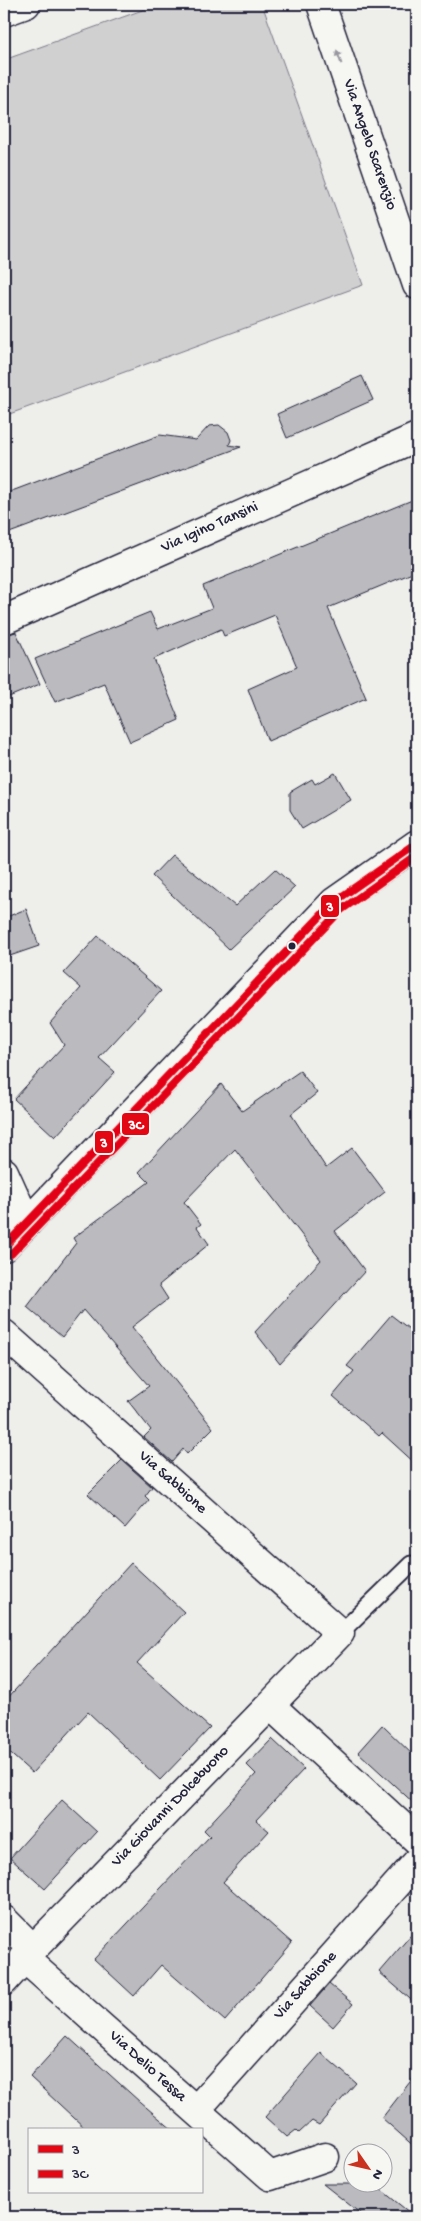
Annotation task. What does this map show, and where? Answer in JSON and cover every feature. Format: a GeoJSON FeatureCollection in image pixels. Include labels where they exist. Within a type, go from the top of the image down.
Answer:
{"type":"FeatureCollection","features":[{"type":"Feature","properties":{"kind":"street"},"geometry":{"type":"LineString","coordinates":[[4,12],[26,4]]}},
{"type":"Feature","properties":{"kind":"street","name":"Via Angelo Scarenzio"},"geometry":{"type":"LineString","coordinates":[[321,4],[417,285]]}},
{"type":"Feature","properties":{"kind":"street","name":"Via Igino Tansini"},"geometry":{"type":"LineString","coordinates":[[4,620],[417,437]]}},
{"type":"Feature","properties":{"kind":"street"},"geometry":{"type":"LineString","coordinates":[[4,1247],[334,902],[417,844]]}},
{"type":"Feature","properties":{"kind":"street"},"geometry":{"type":"LineString","coordinates":[[4,1172],[26,1224]]}},
{"type":"Feature","properties":{"kind":"street","name":"Via Sabbione"},"geometry":{"type":"LineString","coordinates":[[4,1334],[340,1633]]}},
{"type":"Feature","properties":{"kind":"street","name":"Via Giovanni Dolcebuono"},"geometry":{"type":"LineString","coordinates":[[4,1981],[340,1633]]}},
{"type":"Feature","properties":{"kind":"street"},"geometry":{"type":"LineString","coordinates":[[270,1705],[417,1840]]}},
{"type":"Feature","properties":{"kind":"street","name":"Via Sabbione"},"geometry":{"type":"LineString","coordinates":[[196,2110],[417,1862]]}},
{"type":"Feature","properties":{"kind":"street","name":"Via Delio Tessa"},"geometry":{"type":"LineString","coordinates":[[4,1920],[28,1954],[270,2176],[325,2157]]}},
{"type":"Feature","properties":{"kind":"lane"},"geometry":{"type":"LineString","coordinates":[[340,1633],[411,1564]]}},
{"type":"Feature","properties":{"kind":"shaded area"},"geometry":{"type":"Polygon","coordinates":[[[159,4],[262,4],[363,285],[4,416],[4,60],[159,4]]]}},
{"type":"Feature","properties":{"kind":"building"},"geometry":{"type":"Polygon","coordinates":[[[362,376],[373,400],[287,438],[277,414],[362,376]]]}},
{"type":"Feature","properties":{"kind":"building"},"geometry":{"type":"Polygon","coordinates":[[[219,425],[228,432],[231,440],[229,445],[241,447],[4,535],[4,494],[160,435],[196,440],[209,426],[219,425]]]}},
{"type":"Feature","properties":{"kind":"building"},"geometry":{"type":"Polygon","coordinates":[[[417,498],[417,571],[328,608],[366,698],[268,741],[248,689],[297,667],[275,615],[224,636],[221,629],[154,659],[179,720],[130,742],[104,683],[55,702],[35,659],[150,612],[158,629],[212,608],[203,586],[417,498]]]}},
{"type":"Feature","properties":{"kind":"building"},"geometry":{"type":"Polygon","coordinates":[[[16,632],[40,684],[4,699],[4,635],[16,632]]]}},
{"type":"Feature","properties":{"kind":"building"},"geometry":{"type":"Polygon","coordinates":[[[335,773],[351,800],[302,829],[290,810],[290,792],[312,779],[315,784],[335,773]]]}},
{"type":"Feature","properties":{"kind":"building"},"geometry":{"type":"Polygon","coordinates":[[[172,855],[235,906],[275,869],[295,887],[229,949],[152,876],[172,855]]]}},
{"type":"Feature","properties":{"kind":"building"},"geometry":{"type":"Polygon","coordinates":[[[26,909],[39,946],[4,958],[4,918],[26,909]]]}},
{"type":"Feature","properties":{"kind":"building"},"geometry":{"type":"Polygon","coordinates":[[[98,936],[161,991],[99,1058],[115,1072],[55,1137],[14,1099],[64,1045],[50,1023],[81,988],[64,973],[98,936]]]}},
{"type":"Feature","properties":{"kind":"building"},"geometry":{"type":"Polygon","coordinates":[[[300,1071],[317,1093],[291,1114],[326,1168],[352,1148],[385,1192],[335,1231],[365,1271],[280,1364],[255,1332],[321,1260],[235,1149],[184,1202],[201,1224],[197,1227],[209,1244],[159,1285],[168,1299],[132,1327],[213,1428],[187,1454],[183,1449],[172,1462],[144,1437],[151,1430],[128,1401],[149,1386],[83,1310],[62,1337],[27,1307],[76,1243],[73,1238],[149,1182],[139,1172],[221,1084],[242,1111],[300,1071]]]}},
{"type":"Feature","properties":{"kind":"building"},"geometry":{"type":"Polygon","coordinates":[[[391,1315],[417,1335],[417,1465],[382,1433],[379,1436],[333,1396],[354,1371],[347,1366],[391,1315]]]}},
{"type":"Feature","properties":{"kind":"building"},"geometry":{"type":"Polygon","coordinates":[[[122,1460],[152,1487],[145,1496],[149,1500],[125,1528],[88,1494],[122,1460]]]}},
{"type":"Feature","properties":{"kind":"building"},"geometry":{"type":"Polygon","coordinates":[[[131,1563],[184,1612],[137,1663],[210,1728],[160,1780],[88,1712],[32,1773],[4,1748],[4,1702],[131,1563]]]}},
{"type":"Feature","properties":{"kind":"building"},"geometry":{"type":"Polygon","coordinates":[[[382,1725],[417,1759],[417,1806],[358,1752],[382,1725]]]}},
{"type":"Feature","properties":{"kind":"building"},"geometry":{"type":"Polygon","coordinates":[[[272,1739],[304,1769],[256,1820],[269,1831],[223,1882],[292,1943],[225,2021],[161,1965],[134,1996],[94,1959],[210,1836],[204,1830],[256,1774],[247,1765],[272,1739]]]}},
{"type":"Feature","properties":{"kind":"building"},"geometry":{"type":"Polygon","coordinates":[[[62,1800],[97,1832],[45,1889],[10,1858],[62,1800]]]}},
{"type":"Feature","properties":{"kind":"building"},"geometry":{"type":"Polygon","coordinates":[[[417,1928],[417,2005],[379,1972],[417,1928]]]}},
{"type":"Feature","properties":{"kind":"building"},"geometry":{"type":"Polygon","coordinates":[[[329,1984],[353,2004],[333,2027],[310,2006],[329,1984]]]}},
{"type":"Feature","properties":{"kind":"building"},"geometry":{"type":"Polygon","coordinates":[[[67,2036],[171,2128],[85,2128],[30,2077],[67,2036]]]}},
{"type":"Feature","properties":{"kind":"building"},"geometry":{"type":"Polygon","coordinates":[[[321,2053],[356,2083],[319,2125],[312,2121],[299,2133],[296,2130],[287,2137],[265,2117],[321,2053]]]}},
{"type":"Feature","properties":{"kind":"building"},"geometry":{"type":"Polygon","coordinates":[[[417,2073],[417,2149],[382,2118],[417,2073]]]}},
{"type":"Feature","properties":{"kind":"building"},"geometry":{"type":"Polygon","coordinates":[[[323,2184],[344,2184],[344,2194],[386,2194],[415,2217],[365,2217],[323,2184]]]}},
{"type":"Feature","properties":{"kind":"transit line","name":"3"},"geometry":{"type":"LineString","coordinates":[[4,1247],[334,902],[417,844]]}},
{"type":"Feature","properties":{"kind":"transit line","name":"3C"},"geometry":{"type":"LineString","coordinates":[[11,1254],[341,910],[417,856]]}}]}
